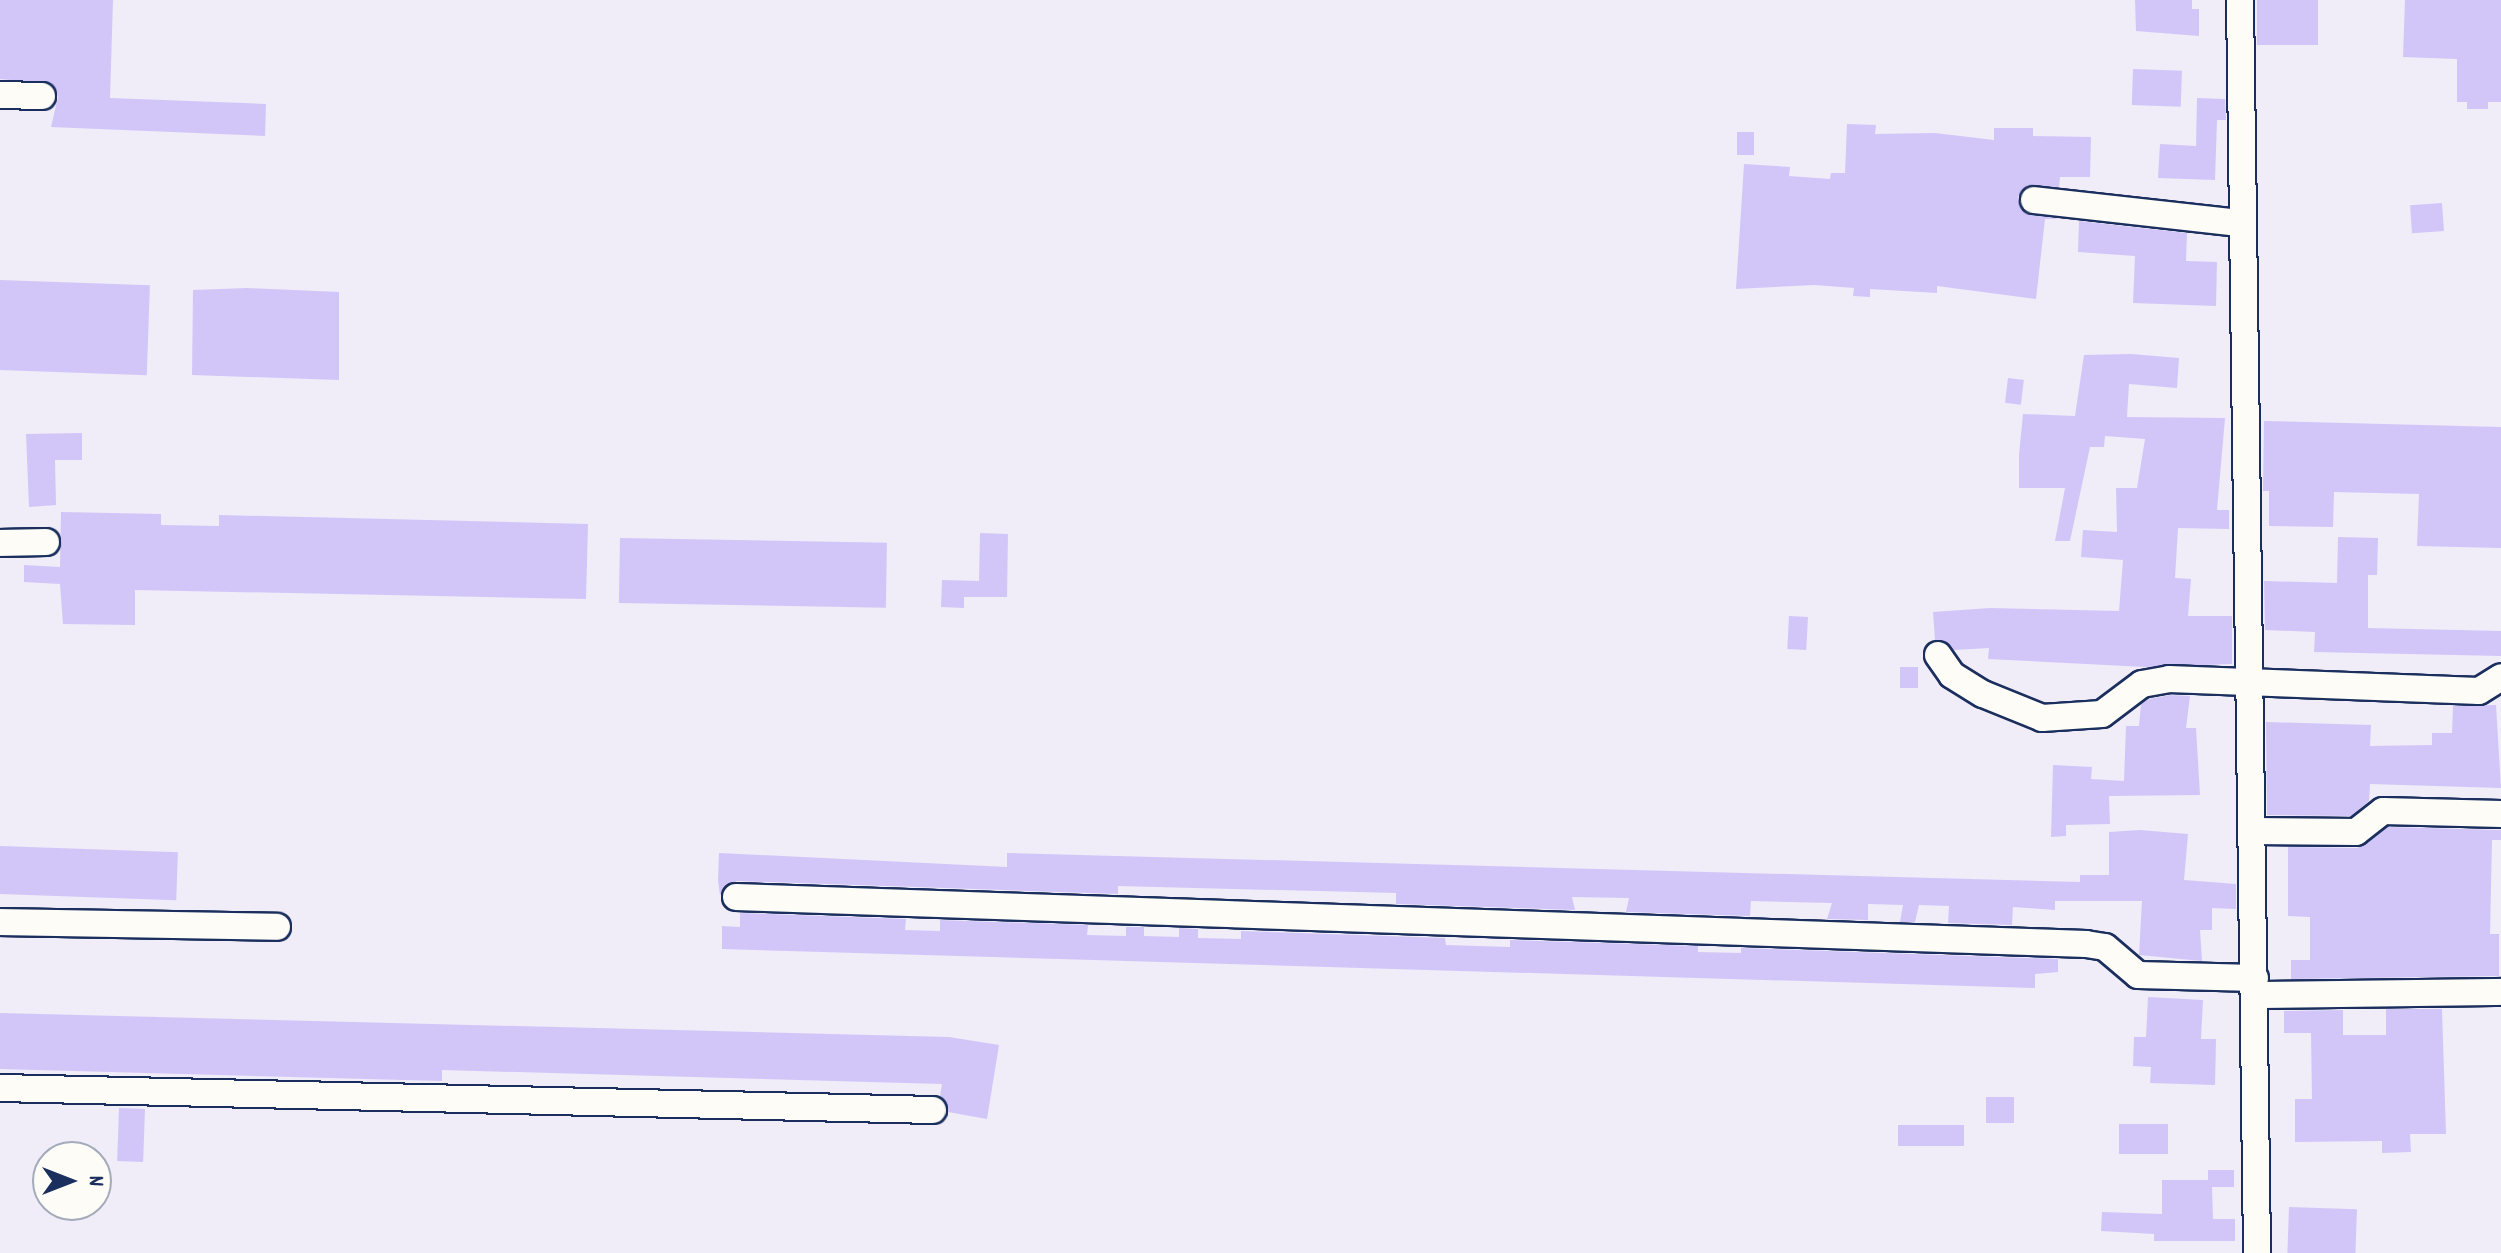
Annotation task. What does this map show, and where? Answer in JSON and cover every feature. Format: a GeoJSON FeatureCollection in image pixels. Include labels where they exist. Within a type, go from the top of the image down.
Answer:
{"type":"FeatureCollection","features":[{"type":"Feature","properties":{"kind":"street"},"geometry":{"type":"LineString","coordinates":[[2240,0],[2240,223],[2254,831],[2257,1253]]}},
{"type":"Feature","properties":{"kind":"street"},"geometry":{"type":"LineString","coordinates":[[0,95],[42,96]]}},
{"type":"Feature","properties":{"kind":"street"},"geometry":{"type":"LineString","coordinates":[[2034,200],[2240,223]]}},
{"type":"Feature","properties":{"kind":"street"},"geometry":{"type":"LineString","coordinates":[[0,543],[46,542]]}},
{"type":"Feature","properties":{"kind":"street"},"geometry":{"type":"LineString","coordinates":[[1938,655],[1952,675],[1983,694],[2042,718],[2102,714],[2142,684],[2250,679],[2479,691],[2501,677]]}},
{"type":"Feature","properties":{"kind":"street"},"geometry":{"type":"LineString","coordinates":[[2254,831],[2356,832],[2383,811],[2501,814]]}},
{"type":"Feature","properties":{"kind":"street"},"geometry":{"type":"LineString","coordinates":[[736,897],[2086,944],[2105,947],[2138,975],[2256,986],[2501,992]]}},
{"type":"Feature","properties":{"kind":"street"},"geometry":{"type":"LineString","coordinates":[[0,922],[277,927]]}},
{"type":"Feature","properties":{"kind":"street"},"geometry":{"type":"LineString","coordinates":[[0,1088],[933,1110]]}},
{"type":"Feature","properties":{"kind":"building"},"geometry":{"type":"Polygon","coordinates":[[[0,0],[113,0],[110,98],[266,104],[265,136],[51,127],[58,97],[52,84],[0,79],[0,0]]]}},
{"type":"Feature","properties":{"kind":"building"},"geometry":{"type":"Polygon","coordinates":[[[2135,0],[2192,0],[2192,9],[2199,9],[2199,36],[2136,31],[2135,0]]]}},
{"type":"Feature","properties":{"kind":"building"},"geometry":{"type":"Polygon","coordinates":[[[2257,0],[2318,0],[2318,45],[2257,45],[2257,0]]]}},
{"type":"Feature","properties":{"kind":"building"},"geometry":{"type":"Polygon","coordinates":[[[2405,0],[2501,0],[2501,102],[2488,102],[2488,109],[2467,109],[2467,102],[2457,102],[2457,59],[2403,57],[2405,0]]]}},
{"type":"Feature","properties":{"kind":"building"},"geometry":{"type":"Polygon","coordinates":[[[2133,69],[2182,71],[2181,107],[2132,105],[2133,69]]]}},
{"type":"Feature","properties":{"kind":"building"},"geometry":{"type":"Polygon","coordinates":[[[2197,98],[2225,99],[2226,120],[2217,120],[2215,180],[2158,178],[2160,144],[2196,146],[2197,98]]]}},
{"type":"Feature","properties":{"kind":"building"},"geometry":{"type":"Polygon","coordinates":[[[1847,124],[1876,125],[1875,134],[1935,133],[1994,140],[1994,128],[2033,128],[2033,136],[2091,137],[2090,177],[2060,177],[2059,187],[2028,185],[2018,197],[2025,213],[2059,219],[2045,219],[2036,299],[1937,286],[1937,293],[1870,289],[1870,297],[1853,296],[1854,288],[1814,285],[1736,289],[1744,164],[1790,167],[1789,176],[1830,179],[1831,173],[1845,173],[1847,124]]]}},
{"type":"Feature","properties":{"kind":"building"},"geometry":{"type":"Polygon","coordinates":[[[1737,132],[1754,132],[1754,155],[1737,155],[1737,132]]]}},
{"type":"Feature","properties":{"kind":"building"},"geometry":{"type":"Polygon","coordinates":[[[2442,203],[2444,231],[2412,233],[2410,205],[2442,203]]]}},
{"type":"Feature","properties":{"kind":"building"},"geometry":{"type":"Polygon","coordinates":[[[2079,221],[2187,233],[2186,261],[2217,262],[2216,306],[2133,303],[2135,256],[2078,252],[2079,221]]]}},
{"type":"Feature","properties":{"kind":"building"},"geometry":{"type":"Polygon","coordinates":[[[0,280],[150,285],[147,375],[0,370],[0,280]]]}},
{"type":"Feature","properties":{"kind":"building"},"geometry":{"type":"Polygon","coordinates":[[[247,288],[339,292],[339,380],[192,375],[193,290],[247,288]]]}},
{"type":"Feature","properties":{"kind":"building"},"geometry":{"type":"Polygon","coordinates":[[[2131,354],[2179,358],[2177,388],[2129,384],[2127,417],[2225,418],[2217,510],[2229,510],[2229,529],[2178,528],[2175,578],[2191,579],[2188,616],[2232,616],[2232,664],[2145,667],[1988,659],[1989,648],[1954,650],[1935,640],[1933,612],[1990,608],[2119,611],[2123,560],[2081,557],[2083,530],[2117,532],[2116,488],[2137,488],[2145,439],[2105,436],[2104,447],[2090,447],[2070,541],[2055,541],[2065,488],[2019,488],[2019,455],[2023,414],[2075,416],[2084,355],[2131,354]]]}},
{"type":"Feature","properties":{"kind":"building"},"geometry":{"type":"Polygon","coordinates":[[[2008,378],[2024,380],[2021,405],[2005,403],[2008,378]]]}},
{"type":"Feature","properties":{"kind":"building"},"geometry":{"type":"Polygon","coordinates":[[[2264,421],[2501,427],[2501,548],[2417,546],[2419,494],[2334,492],[2333,527],[2269,526],[2269,491],[2263,491],[2264,421]]]}},
{"type":"Feature","properties":{"kind":"building"},"geometry":{"type":"Polygon","coordinates":[[[82,433],[82,460],[55,460],[56,505],[29,507],[26,434],[82,433]]]}},
{"type":"Feature","properties":{"kind":"building"},"geometry":{"type":"Polygon","coordinates":[[[61,512],[161,514],[161,525],[219,526],[219,515],[588,524],[586,599],[135,590],[135,625],[63,624],[60,584],[24,582],[24,565],[60,567],[61,512]]]}},
{"type":"Feature","properties":{"kind":"building"},"geometry":{"type":"Polygon","coordinates":[[[980,533],[1008,534],[1007,597],[964,597],[964,608],[941,607],[942,580],[979,581],[980,533]]]}},
{"type":"Feature","properties":{"kind":"building"},"geometry":{"type":"Polygon","coordinates":[[[2338,537],[2378,538],[2377,575],[2368,575],[2368,628],[2501,631],[2501,656],[2314,652],[2315,632],[2265,630],[2264,581],[2337,583],[2338,537]]]}},
{"type":"Feature","properties":{"kind":"building"},"geometry":{"type":"Polygon","coordinates":[[[620,538],[887,543],[886,608],[619,603],[620,538]]]}},
{"type":"Feature","properties":{"kind":"building"},"geometry":{"type":"Polygon","coordinates":[[[1789,616],[1808,617],[1806,650],[1787,649],[1789,616]]]}},
{"type":"Feature","properties":{"kind":"building"},"geometry":{"type":"Polygon","coordinates":[[[1900,667],[1918,667],[1918,688],[1900,688],[1900,667]]]}},
{"type":"Feature","properties":{"kind":"building"},"geometry":{"type":"Polygon","coordinates":[[[2170,695],[2190,696],[2186,728],[2196,728],[2200,795],[2109,796],[2110,824],[2066,825],[2066,836],[2051,837],[2053,765],[2092,767],[2091,779],[2124,781],[2126,726],[2139,726],[2141,704],[2149,699],[2170,695]]]}},
{"type":"Feature","properties":{"kind":"building"},"geometry":{"type":"Polygon","coordinates":[[[2496,705],[2501,788],[2370,784],[2369,801],[2351,816],[2267,815],[2266,722],[2371,725],[2370,746],[2432,745],[2432,733],[2452,733],[2453,706],[2496,705]]]}},
{"type":"Feature","properties":{"kind":"building"},"geometry":{"type":"Polygon","coordinates":[[[2388,827],[2501,830],[2501,840],[2492,840],[2490,934],[2499,934],[2499,976],[2291,979],[2291,960],[2310,960],[2310,917],[2288,916],[2288,847],[2357,848],[2388,827]]]}},
{"type":"Feature","properties":{"kind":"building"},"geometry":{"type":"Polygon","coordinates":[[[2140,830],[2188,834],[2184,880],[2236,884],[2236,909],[2212,908],[2212,930],[2200,930],[2202,961],[2139,955],[2142,901],[2055,901],[2055,910],[2013,907],[2012,925],[1948,923],[1949,906],[1919,905],[1915,922],[1900,922],[1903,905],[1868,904],[1868,920],[1827,919],[1832,903],[1751,901],[1750,916],[1626,912],[1629,898],[1572,897],[1575,910],[1396,904],[1396,893],[1118,886],[1118,894],[737,881],[720,895],[718,881],[719,853],[1007,867],[1007,853],[2080,882],[2080,875],[2109,875],[2109,832],[2140,830]]]}},
{"type":"Feature","properties":{"kind":"building"},"geometry":{"type":"Polygon","coordinates":[[[0,846],[178,852],[176,900],[0,894],[0,846]]]}},
{"type":"Feature","properties":{"kind":"building"},"geometry":{"type":"Polygon","coordinates":[[[740,913],[906,919],[905,930],[940,931],[940,920],[1088,925],[1087,935],[1126,936],[1126,927],[1144,927],[1144,936],[1179,937],[1179,928],[1198,929],[1198,938],[1241,939],[1241,931],[1445,938],[1446,945],[1510,947],[1510,940],[1698,946],[1698,952],[1741,953],[1741,948],[2058,959],[2058,972],[2035,974],[2035,988],[722,949],[722,926],[740,927],[740,913]]]}},
{"type":"Feature","properties":{"kind":"building"},"geometry":{"type":"Polygon","coordinates":[[[2148,997],[2203,1000],[2201,1039],[2216,1039],[2215,1085],[2150,1083],[2151,1067],[2133,1066],[2134,1037],[2146,1037],[2148,997]]]}},
{"type":"Feature","properties":{"kind":"building"},"geometry":{"type":"Polygon","coordinates":[[[2386,1009],[2442,1009],[2446,1134],[2410,1134],[2411,1152],[2382,1153],[2382,1141],[2295,1142],[2295,1099],[2312,1099],[2311,1033],[2284,1033],[2284,1011],[2343,1010],[2343,1035],[2386,1035],[2386,1009]]]}},
{"type":"Feature","properties":{"kind":"building"},"geometry":{"type":"Polygon","coordinates":[[[0,1013],[949,1037],[999,1045],[987,1119],[948,1112],[940,1096],[942,1084],[442,1070],[442,1081],[0,1069],[0,1013]]]}},
{"type":"Feature","properties":{"kind":"building"},"geometry":{"type":"Polygon","coordinates":[[[1986,1097],[2014,1097],[2014,1123],[1986,1123],[1986,1097]]]}},
{"type":"Feature","properties":{"kind":"building"},"geometry":{"type":"Polygon","coordinates":[[[119,1108],[145,1109],[143,1162],[117,1161],[119,1108]]]}},
{"type":"Feature","properties":{"kind":"building"},"geometry":{"type":"Polygon","coordinates":[[[2119,1124],[2168,1124],[2168,1154],[2119,1154],[2119,1124]]]}},
{"type":"Feature","properties":{"kind":"building"},"geometry":{"type":"Polygon","coordinates":[[[1898,1125],[1964,1125],[1964,1146],[1898,1146],[1898,1125]]]}},
{"type":"Feature","properties":{"kind":"building"},"geometry":{"type":"Polygon","coordinates":[[[2208,1170],[2234,1170],[2234,1187],[2212,1187],[2213,1219],[2235,1219],[2235,1241],[2154,1241],[2154,1234],[2101,1231],[2102,1212],[2162,1214],[2162,1180],[2208,1180],[2208,1170]]]}},
{"type":"Feature","properties":{"kind":"building"},"geometry":{"type":"Polygon","coordinates":[[[2289,1207],[2357,1209],[2355,1253],[2287,1253],[2289,1207]]]}}]}
